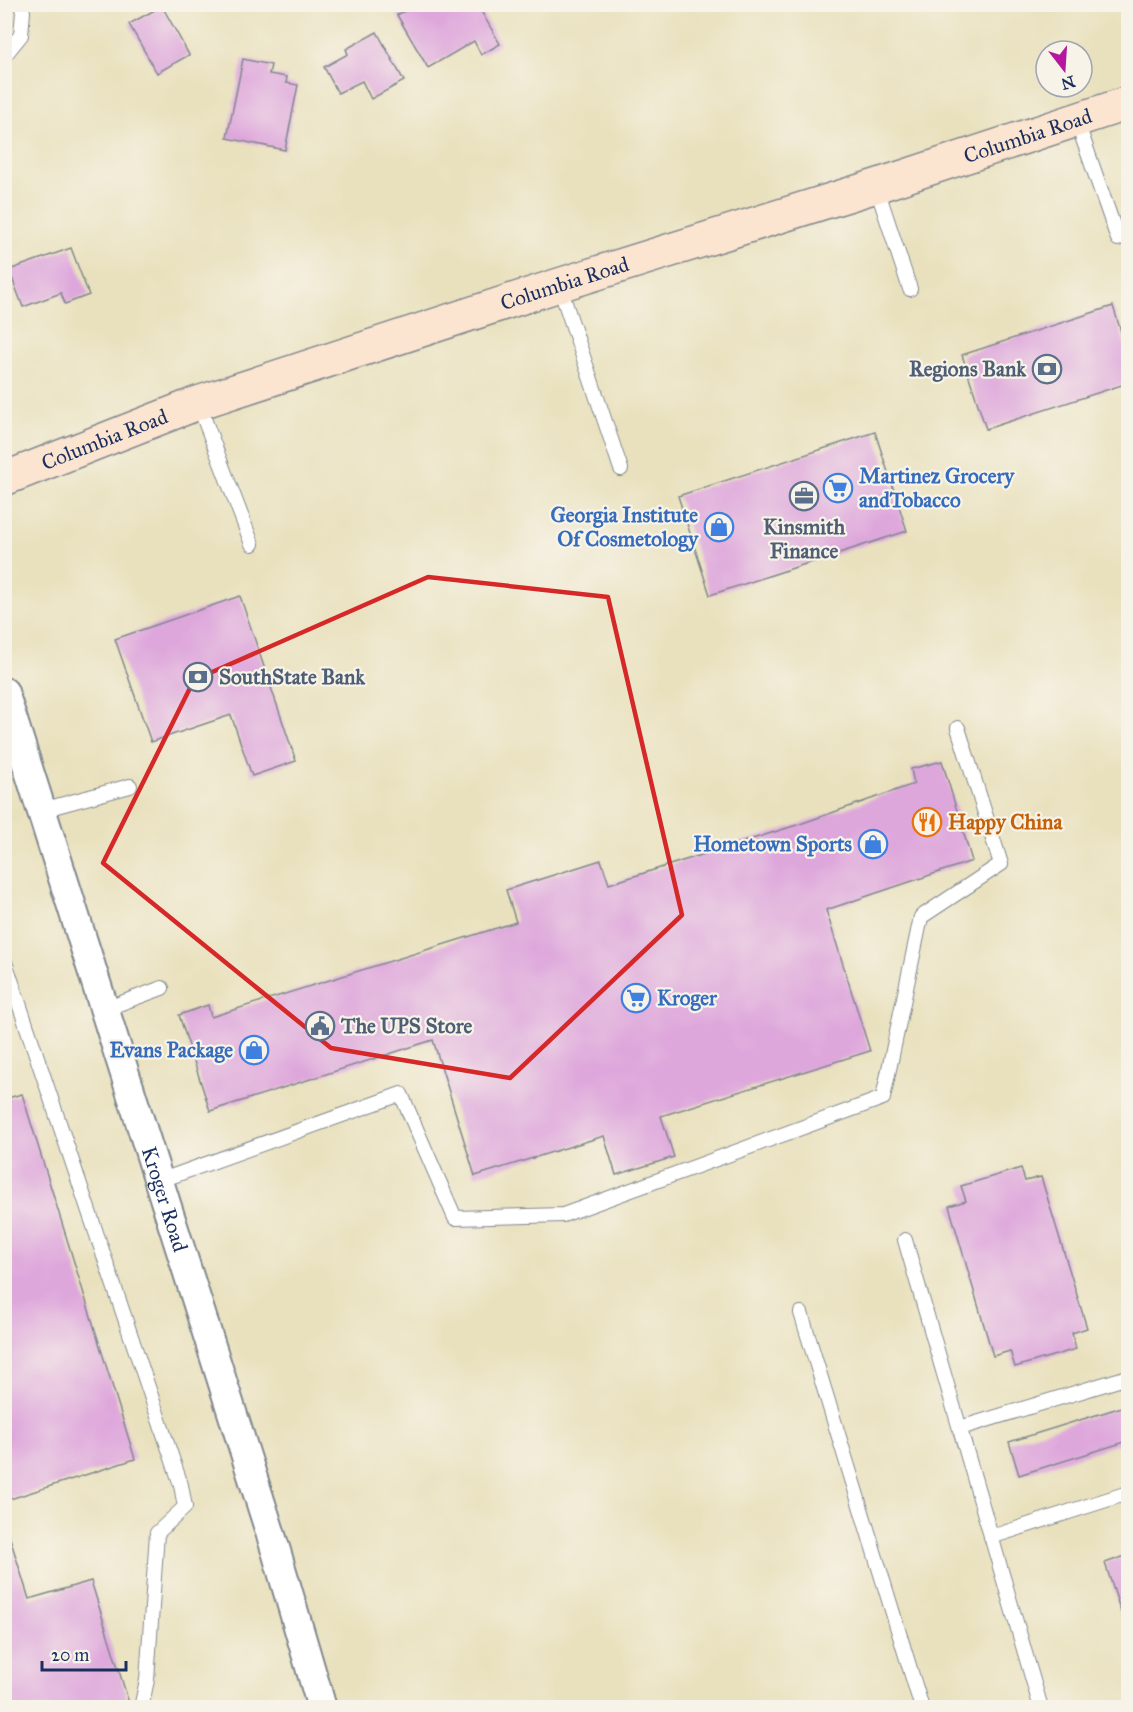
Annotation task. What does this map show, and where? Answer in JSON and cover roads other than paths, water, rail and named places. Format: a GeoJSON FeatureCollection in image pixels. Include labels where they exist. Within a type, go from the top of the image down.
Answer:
{"type":"FeatureCollection","features":[{"type":"Feature","properties":{"kind":"main road","name":"Columbia Road"},"geometry":{"type":"LineString","coordinates":[[4,479],[198,403],[1128,103]]}},
{"type":"Feature","properties":{"kind":"street","name":"Kroger Road"},"geometry":{"type":"LineString","coordinates":[[4,692],[272,1540],[322,1707]]}},
{"type":"Feature","properties":{"kind":"lane"},"geometry":{"type":"LineString","coordinates":[[4,56],[21,36],[23,12],[21,4]]}},
{"type":"Feature","properties":{"kind":"lane"},"geometry":{"type":"LineString","coordinates":[[1076,119],[1118,239]]}},
{"type":"Feature","properties":{"kind":"lane"},"geometry":{"type":"LineString","coordinates":[[876,186],[910,289]]}},
{"type":"Feature","properties":{"kind":"lane"},"geometry":{"type":"LineString","coordinates":[[559,285],[621,469]]}},
{"type":"Feature","properties":{"kind":"lane"},"geometry":{"type":"LineString","coordinates":[[198,403],[252,544]]}},
{"type":"Feature","properties":{"kind":"lane"},"geometry":{"type":"LineString","coordinates":[[159,1180],[401,1094],[455,1218],[563,1215],[883,1098],[921,917],[1001,864],[958,728]]}},
{"type":"Feature","properties":{"kind":"lane"},"geometry":{"type":"LineString","coordinates":[[42,810],[130,786]]}},
{"type":"Feature","properties":{"kind":"lane"},"geometry":{"type":"LineString","coordinates":[[4,959],[177,1474],[185,1507],[157,1533],[147,1680],[141,1707]]}},
{"type":"Feature","properties":{"kind":"lane"},"geometry":{"type":"LineString","coordinates":[[105,1009],[162,988]]}},
{"type":"Feature","properties":{"kind":"lane"},"geometry":{"type":"LineString","coordinates":[[905,1240],[1041,1707]]}},
{"type":"Feature","properties":{"kind":"lane"},"geometry":{"type":"LineString","coordinates":[[801,1313],[922,1707]]}},
{"type":"Feature","properties":{"kind":"lane"},"geometry":{"type":"LineString","coordinates":[[960,1428],[1128,1377]]}},
{"type":"Feature","properties":{"kind":"lane"},"geometry":{"type":"LineString","coordinates":[[991,1537],[1128,1493]]}},
{"type":"Feature","properties":{"kind":"place","name":"Regions Bank"},"geometry":{"type":"Point","coordinates":[1047,369]}},
{"type":"Feature","properties":{"kind":"place","name":"Martinez Grocery andTobacco"},"geometry":{"type":"Point","coordinates":[838,488]}},
{"type":"Feature","properties":{"kind":"place","name":"Kinsmith Finance"},"geometry":{"type":"Point","coordinates":[804,496]}},
{"type":"Feature","properties":{"kind":"place","name":"Georgia Institute Of Cosmetology"},"geometry":{"type":"Point","coordinates":[719,527]}},
{"type":"Feature","properties":{"kind":"place","name":"SouthState Bank"},"geometry":{"type":"Point","coordinates":[198,677]}},
{"type":"Feature","properties":{"kind":"place","name":"Happy China"},"geometry":{"type":"Point","coordinates":[927,822]}},
{"type":"Feature","properties":{"kind":"place","name":"Hometown Sports"},"geometry":{"type":"Point","coordinates":[873,844]}},
{"type":"Feature","properties":{"kind":"place","name":"Kroger"},"geometry":{"type":"Point","coordinates":[636,998]}},
{"type":"Feature","properties":{"kind":"place","name":"The UPS Store"},"geometry":{"type":"Point","coordinates":[320,1026]}},
{"type":"Feature","properties":{"kind":"place","name":"Evans Package"},"geometry":{"type":"Point","coordinates":[254,1050]}}]}
